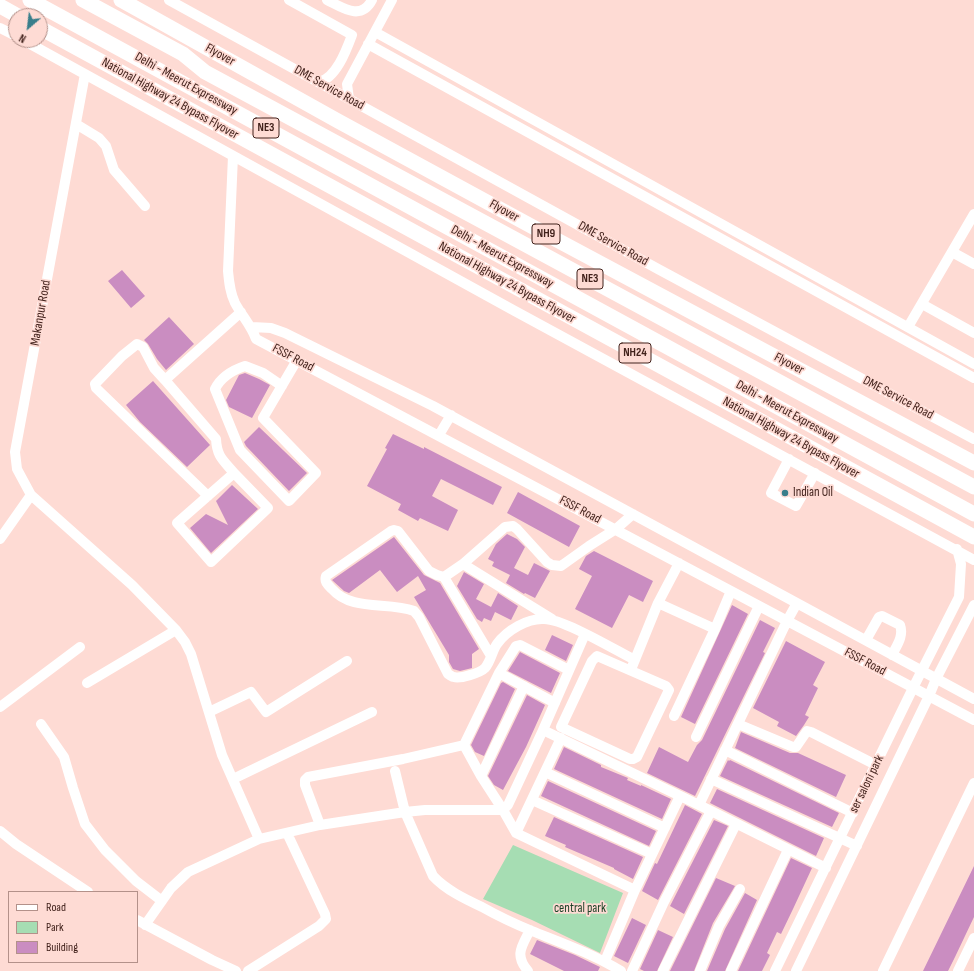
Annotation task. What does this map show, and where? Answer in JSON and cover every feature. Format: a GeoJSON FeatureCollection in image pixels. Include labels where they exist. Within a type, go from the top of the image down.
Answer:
{"type":"FeatureCollection","features":[{"type":"Feature","properties":{"kind":"highway","name":"Delhi - Meerut Expressway"},"geometry":{"type":"LineString","coordinates":[[30,0],[974,514]]}},
{"type":"Feature","properties":{"kind":"highway","name":"Delhi - Meerut Expressway"},"geometry":{"type":"LineString","coordinates":[[83,0],[183,54],[205,72],[974,487]]}},
{"type":"Feature","properties":{"kind":"highway","name":"Flyover"},"geometry":{"type":"LineString","coordinates":[[121,0],[338,122],[974,463]]}},
{"type":"Feature","properties":{"kind":"highway","name":"National Highway 24 Bypass Flyover"},"geometry":{"type":"LineString","coordinates":[[48,32],[974,537]]}},
{"type":"Feature","properties":{"kind":"street","name":"DME Service Road"},"geometry":{"type":"LineString","coordinates":[[169,0],[658,269],[974,438]]}},
{"type":"Feature","properties":{"kind":"street"},"geometry":{"type":"LineString","coordinates":[[290,0],[352,36],[342,59],[331,76],[325,81],[319,82]]}},
{"type":"Feature","properties":{"kind":"street"},"geometry":{"type":"LineString","coordinates":[[327,0],[350,11],[361,12],[370,5],[372,0]]}},
{"type":"Feature","properties":{"kind":"street"},"geometry":{"type":"LineString","coordinates":[[349,99],[347,84],[392,0]]}},
{"type":"Feature","properties":{"kind":"street"},"geometry":{"type":"LineString","coordinates":[[375,32],[974,364]]}},
{"type":"Feature","properties":{"kind":"street"},"geometry":{"type":"LineString","coordinates":[[368,44],[974,378]]}},
{"type":"Feature","properties":{"kind":"street"},"geometry":{"type":"LineString","coordinates":[[38,48],[514,310],[957,549],[974,560]]}},
{"type":"Feature","properties":{"kind":"street","name":"Makanpur Road"},"geometry":{"type":"LineString","coordinates":[[85,74],[15,452],[17,469],[32,496],[132,585],[176,630],[185,642],[191,654],[222,754],[259,839]]}},
{"type":"Feature","properties":{"kind":"street"},"geometry":{"type":"LineString","coordinates":[[509,122],[515,110]]}},
{"type":"Feature","properties":{"kind":"street"},"geometry":{"type":"LineString","coordinates":[[76,124],[99,138],[106,146],[114,170],[144,206]]}},
{"type":"Feature","properties":{"kind":"street","name":"FSSF Road"},"geometry":{"type":"LineString","coordinates":[[233,156],[228,271],[230,288],[241,312],[252,327],[256,339],[974,720]]}},
{"type":"Feature","properties":{"kind":"street"},"geometry":{"type":"LineString","coordinates":[[908,327],[974,216]]}},
{"type":"Feature","properties":{"kind":"street"},"geometry":{"type":"LineString","coordinates":[[952,252],[974,264]]}},
{"type":"Feature","properties":{"kind":"street"},"geometry":{"type":"LineString","coordinates":[[859,315],[865,303]]}},
{"type":"Feature","properties":{"kind":"street"},"geometry":{"type":"LineString","coordinates":[[922,304],[974,333]]}},
{"type":"Feature","properties":{"kind":"street"},"geometry":{"type":"LineString","coordinates":[[165,380],[241,312]]}},
{"type":"Feature","properties":{"kind":"street","name":"FSSF Road"},"geometry":{"type":"LineString","coordinates":[[252,327],[272,328],[285,333],[451,415],[974,699]]}},
{"type":"Feature","properties":{"kind":"street"},"geometry":{"type":"LineString","coordinates":[[208,496],[96,388],[95,384],[122,356],[137,344],[143,347],[154,368],[216,438],[219,456],[268,508],[211,562],[177,523],[208,496],[234,473]]}},
{"type":"Feature","properties":{"kind":"street"},"geometry":{"type":"LineString","coordinates":[[282,386],[262,373],[245,366],[236,369],[219,382],[215,389],[240,450],[289,501],[316,473],[263,418],[282,386],[297,360]]}},
{"type":"Feature","properties":{"kind":"street"},"geometry":{"type":"LineString","coordinates":[[439,435],[451,415]]}},
{"type":"Feature","properties":{"kind":"street"},"geometry":{"type":"LineString","coordinates":[[789,459],[772,493],[796,506],[816,473]]}},
{"type":"Feature","properties":{"kind":"street"},"geometry":{"type":"LineString","coordinates":[[0,539],[32,496]]}},
{"type":"Feature","properties":{"kind":"street"},"geometry":{"type":"LineString","coordinates":[[444,577],[463,564],[505,527],[513,526],[517,529],[547,562],[557,566],[566,564],[589,546],[616,529],[633,514]]}},
{"type":"Feature","properties":{"kind":"street"},"geometry":{"type":"LineString","coordinates":[[491,656],[444,577],[429,571],[400,534],[394,530],[328,574],[325,580],[337,595],[347,601],[414,611],[419,617],[448,674],[454,677],[460,678],[484,669],[491,656],[497,644],[519,626],[545,618],[554,620]]}},
{"type":"Feature","properties":{"kind":"street","name":"ser saloni park"},"geometry":{"type":"LineString","coordinates":[[775,971],[959,597],[961,564],[957,549]]}},
{"type":"Feature","properties":{"kind":"street"},"geometry":{"type":"LineString","coordinates":[[630,671],[658,603],[679,563]]}},
{"type":"Feature","properties":{"kind":"street"},"geometry":{"type":"LineString","coordinates":[[463,564],[554,620],[635,660]]}},
{"type":"Feature","properties":{"kind":"street"},"geometry":{"type":"LineString","coordinates":[[674,716],[715,629],[731,591]]}},
{"type":"Feature","properties":{"kind":"street"},"geometry":{"type":"LineString","coordinates":[[658,603],[715,629]]}},
{"type":"Feature","properties":{"kind":"street"},"geometry":{"type":"LineString","coordinates":[[699,805],[797,603]]}},
{"type":"Feature","properties":{"kind":"street"},"geometry":{"type":"LineString","coordinates":[[796,971],[936,679],[974,605]]}},
{"type":"Feature","properties":{"kind":"street"},"geometry":{"type":"LineString","coordinates":[[696,738],[759,606]]}},
{"type":"Feature","properties":{"kind":"street"},"geometry":{"type":"LineString","coordinates":[[866,640],[879,617],[885,616],[900,625],[902,629],[901,635],[892,655]]}},
{"type":"Feature","properties":{"kind":"street"},"geometry":{"type":"LineString","coordinates":[[87,683],[176,630]]}},
{"type":"Feature","properties":{"kind":"street"},"geometry":{"type":"LineString","coordinates":[[236,971],[212,960],[141,922],[162,901],[171,888],[188,872],[259,839],[320,825],[405,812],[425,810],[503,810],[508,805],[543,730],[585,634]]}},
{"type":"Feature","properties":{"kind":"street"},"geometry":{"type":"LineString","coordinates":[[464,745],[499,673],[515,647],[518,645],[569,670]]}},
{"type":"Feature","properties":{"kind":"street"},"geometry":{"type":"LineString","coordinates":[[0,708],[80,647]]}},
{"type":"Feature","properties":{"kind":"street"},"geometry":{"type":"LineString","coordinates":[[594,657],[601,657],[630,671],[666,686],[669,690],[637,757],[630,759],[561,727],[594,657]]}},
{"type":"Feature","properties":{"kind":"street"},"geometry":{"type":"LineString","coordinates":[[209,712],[251,692],[266,712],[347,661]]}},
{"type":"Feature","properties":{"kind":"street"},"geometry":{"type":"LineString","coordinates":[[499,673],[555,703]]}},
{"type":"Feature","properties":{"kind":"street"},"geometry":{"type":"LineString","coordinates":[[481,776],[524,686]]}},
{"type":"Feature","properties":{"kind":"street"},"geometry":{"type":"LineString","coordinates":[[233,779],[372,712]]}},
{"type":"Feature","properties":{"kind":"street"},"geometry":{"type":"LineString","coordinates":[[41,724],[64,757],[86,824],[105,850],[131,876],[162,901]]}},
{"type":"Feature","properties":{"kind":"street"},"geometry":{"type":"LineString","coordinates":[[738,724],[793,747],[796,747],[804,734],[811,732],[876,765]]}},
{"type":"Feature","properties":{"kind":"street"},"geometry":{"type":"LineString","coordinates":[[543,730],[826,868]]}},
{"type":"Feature","properties":{"kind":"street"},"geometry":{"type":"LineString","coordinates":[[516,833],[561,738]]}},
{"type":"Feature","properties":{"kind":"street"},"geometry":{"type":"LineString","coordinates":[[464,745],[516,833],[635,890]]}},
{"type":"Feature","properties":{"kind":"street"},"geometry":{"type":"LineString","coordinates":[[320,825],[305,785],[305,780],[308,777],[404,759],[464,745]]}},
{"type":"Feature","properties":{"kind":"street"},"geometry":{"type":"LineString","coordinates":[[725,750],[853,813]]}},
{"type":"Feature","properties":{"kind":"street"},"geometry":{"type":"LineString","coordinates":[[395,771],[405,812],[434,876],[438,881],[475,904],[530,930],[605,961],[621,971]]}},
{"type":"Feature","properties":{"kind":"street"},"geometry":{"type":"LineString","coordinates":[[545,772],[665,828]]}},
{"type":"Feature","properties":{"kind":"street"},"geometry":{"type":"LineString","coordinates":[[712,779],[857,846]]}},
{"type":"Feature","properties":{"kind":"street"},"geometry":{"type":"LineString","coordinates":[[883,971],[974,783]]}},
{"type":"Feature","properties":{"kind":"street"},"geometry":{"type":"LineString","coordinates":[[605,961],[635,890],[680,796]]}},
{"type":"Feature","properties":{"kind":"street"},"geometry":{"type":"LineString","coordinates":[[532,800],[652,854]]}},
{"type":"Feature","properties":{"kind":"street"},"geometry":{"type":"LineString","coordinates":[[632,971],[664,902],[711,812]]}},
{"type":"Feature","properties":{"kind":"street"},"geometry":{"type":"LineString","coordinates":[[663,971],[736,824]]}},
{"type":"Feature","properties":{"kind":"street"},"geometry":{"type":"LineString","coordinates":[[0,831],[16,844],[86,891]]}},
{"type":"Feature","properties":{"kind":"street"},"geometry":{"type":"LineString","coordinates":[[248,971],[319,926],[326,919],[326,914],[286,833]]}},
{"type":"Feature","properties":{"kind":"street"},"geometry":{"type":"LineString","coordinates":[[731,971],[788,850]]}},
{"type":"Feature","properties":{"kind":"street"},"geometry":{"type":"LineString","coordinates":[[700,971],[719,926],[740,889]]}},
{"type":"Feature","properties":{"kind":"street"},"geometry":{"type":"LineString","coordinates":[[528,971],[522,965],[520,955],[530,930]]}},
{"type":"Feature","properties":{"kind":"street"},"geometry":{"type":"LineString","coordinates":[[958,971],[974,938]]}},
{"type":"Feature","properties":{"kind":"green space","name":"central park"},"geometry":{"type":"Polygon","coordinates":[[[513,845],[623,893],[600,953],[532,920],[483,899],[513,845]]]}},
{"type":"Feature","properties":{"kind":"building"},"geometry":{"type":"Polygon","coordinates":[[[122,270],[145,296],[131,308],[108,281],[122,270]]]}},
{"type":"Feature","properties":{"kind":"building"},"geometry":{"type":"Polygon","coordinates":[[[169,317],[194,344],[166,370],[144,340],[169,317]]]}},
{"type":"Feature","properties":{"kind":"building"},"geometry":{"type":"Polygon","coordinates":[[[245,373],[270,385],[252,418],[229,407],[226,400],[239,375],[245,373]]]}},
{"type":"Feature","properties":{"kind":"building"},"geometry":{"type":"Polygon","coordinates":[[[153,381],[210,445],[187,467],[140,422],[126,405],[153,381]]]}},
{"type":"Feature","properties":{"kind":"building"},"geometry":{"type":"Polygon","coordinates":[[[259,427],[307,473],[289,491],[246,446],[244,442],[259,427]]]}},
{"type":"Feature","properties":{"kind":"building"},"geometry":{"type":"Polygon","coordinates":[[[393,434],[424,449],[424,447],[502,487],[493,505],[441,479],[432,496],[458,510],[448,531],[420,518],[418,521],[398,510],[401,504],[367,486],[387,449],[385,448],[393,434]]]}},
{"type":"Feature","properties":{"kind":"building"},"geometry":{"type":"Polygon","coordinates":[[[232,485],[258,509],[211,553],[190,528],[206,514],[228,525],[216,501],[232,485]]]}},
{"type":"Feature","properties":{"kind":"building"},"geometry":{"type":"Polygon","coordinates":[[[518,492],[580,526],[569,547],[507,513],[518,492]]]}},
{"type":"Feature","properties":{"kind":"building"},"geometry":{"type":"Polygon","coordinates":[[[507,534],[517,539],[525,547],[514,568],[528,575],[534,563],[550,571],[535,598],[525,593],[524,594],[506,583],[510,575],[492,566],[494,562],[488,559],[496,544],[507,534]]]}},
{"type":"Feature","properties":{"kind":"building"},"geometry":{"type":"Polygon","coordinates":[[[394,537],[424,575],[440,583],[479,649],[472,654],[472,668],[460,671],[453,669],[449,662],[449,655],[414,597],[426,590],[418,576],[397,592],[380,570],[349,593],[344,591],[332,580],[394,537]]]}},
{"type":"Feature","properties":{"kind":"building"},"geometry":{"type":"Polygon","coordinates":[[[594,551],[653,581],[643,602],[629,595],[612,628],[575,609],[592,576],[579,569],[586,556],[594,551]]]}},
{"type":"Feature","properties":{"kind":"building"},"geometry":{"type":"Polygon","coordinates":[[[464,572],[484,584],[476,599],[491,607],[498,593],[518,606],[511,620],[495,612],[491,621],[484,618],[482,622],[477,619],[457,586],[464,572]]]}},
{"type":"Feature","properties":{"kind":"building"},"geometry":{"type":"Polygon","coordinates":[[[732,605],[748,614],[695,724],[681,717],[732,605]]]}},
{"type":"Feature","properties":{"kind":"building"},"geometry":{"type":"Polygon","coordinates":[[[760,620],[775,628],[763,652],[765,653],[695,796],[647,773],[659,747],[688,762],[697,745],[702,740],[760,620]]]}},
{"type":"Feature","properties":{"kind":"building"},"geometry":{"type":"Polygon","coordinates":[[[552,635],[573,645],[566,661],[545,650],[552,635]]]}},
{"type":"Feature","properties":{"kind":"building"},"geometry":{"type":"Polygon","coordinates":[[[786,641],[825,662],[813,685],[818,688],[805,715],[809,717],[796,736],[777,726],[779,722],[753,708],[786,641]]]}},
{"type":"Feature","properties":{"kind":"building"},"geometry":{"type":"Polygon","coordinates":[[[520,652],[560,673],[551,693],[508,671],[520,652]]]}},
{"type":"Feature","properties":{"kind":"building"},"geometry":{"type":"Polygon","coordinates":[[[503,682],[515,689],[484,756],[475,752],[471,745],[501,683],[503,682]]]}},
{"type":"Feature","properties":{"kind":"building"},"geometry":{"type":"Polygon","coordinates":[[[527,695],[545,705],[526,747],[503,790],[494,785],[488,776],[527,695]]]}},
{"type":"Feature","properties":{"kind":"building"},"geometry":{"type":"Polygon","coordinates":[[[741,732],[790,753],[798,753],[846,775],[836,797],[735,748],[741,732]]]}},
{"type":"Feature","properties":{"kind":"building"},"geometry":{"type":"Polygon","coordinates":[[[564,747],[601,765],[601,767],[628,778],[627,780],[671,799],[662,819],[554,769],[564,747]]]}},
{"type":"Feature","properties":{"kind":"building"},"geometry":{"type":"Polygon","coordinates":[[[728,760],[839,813],[832,827],[720,776],[728,760]]]}},
{"type":"Feature","properties":{"kind":"building"},"geometry":{"type":"Polygon","coordinates":[[[548,781],[656,831],[649,846],[541,796],[548,781]]]}},
{"type":"Feature","properties":{"kind":"building"},"geometry":{"type":"Polygon","coordinates":[[[717,789],[824,838],[816,856],[710,803],[717,789]]]}},
{"type":"Feature","properties":{"kind":"building"},"geometry":{"type":"Polygon","coordinates":[[[685,805],[702,814],[658,900],[642,891],[655,863],[657,864],[685,805]]]}},
{"type":"Feature","properties":{"kind":"building"},"geometry":{"type":"Polygon","coordinates":[[[554,817],[643,857],[633,879],[614,868],[565,847],[566,845],[545,836],[554,817]]]}},
{"type":"Feature","properties":{"kind":"building"},"geometry":{"type":"Polygon","coordinates":[[[714,820],[728,826],[684,914],[670,906],[714,820]]]}},
{"type":"Feature","properties":{"kind":"building"},"geometry":{"type":"Polygon","coordinates":[[[791,858],[812,868],[793,909],[781,934],[777,932],[767,953],[770,955],[762,971],[738,971],[791,858]]]}},
{"type":"Feature","properties":{"kind":"building"},"geometry":{"type":"Polygon","coordinates":[[[974,866],[974,917],[955,957],[948,971],[923,971],[974,866]]]}},
{"type":"Feature","properties":{"kind":"building"},"geometry":{"type":"Polygon","coordinates":[[[716,878],[735,886],[713,923],[694,971],[670,971],[716,878]]]}},
{"type":"Feature","properties":{"kind":"building"},"geometry":{"type":"Polygon","coordinates":[[[745,893],[757,900],[725,971],[707,971],[725,929],[745,893]]]}},
{"type":"Feature","properties":{"kind":"building"},"geometry":{"type":"Polygon","coordinates":[[[632,918],[646,925],[628,963],[614,956],[632,918]]]}},
{"type":"Feature","properties":{"kind":"building"},"geometry":{"type":"Polygon","coordinates":[[[658,930],[673,937],[657,971],[644,971],[640,969],[658,930]]]}},
{"type":"Feature","properties":{"kind":"building"},"geometry":{"type":"Polygon","coordinates":[[[537,940],[600,967],[598,971],[564,971],[530,954],[537,940]]]}},
{"type":"Feature","properties":{"kind":"place","name":"Indian Oil"},"geometry":{"type":"Point","coordinates":[785,493]}}]}
